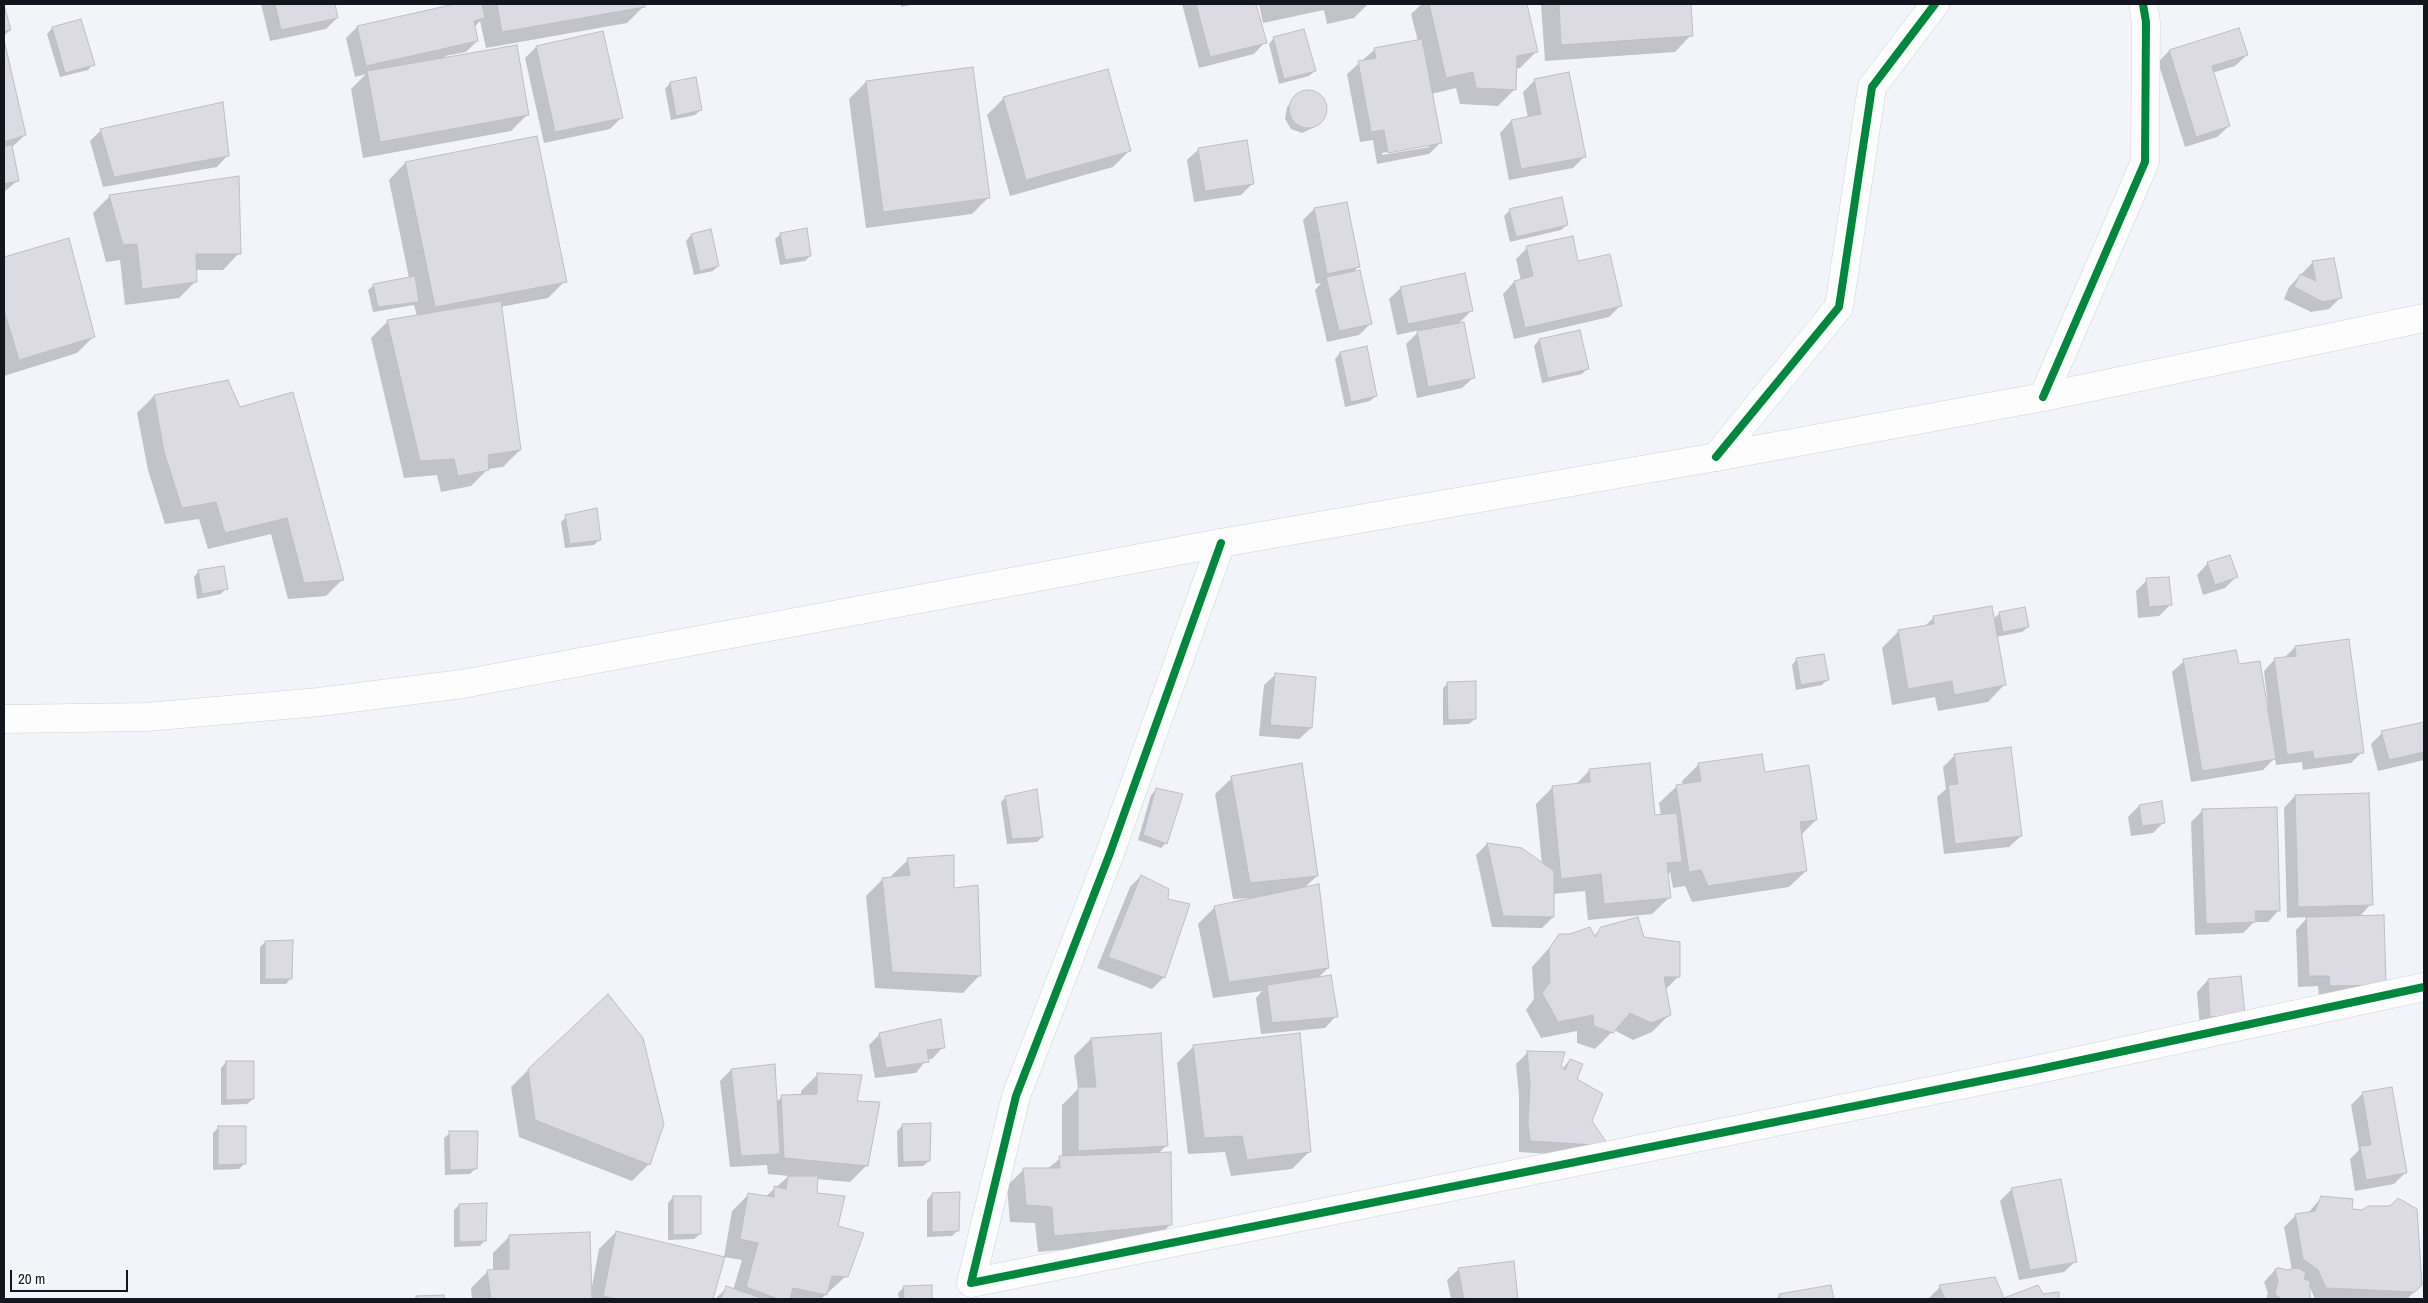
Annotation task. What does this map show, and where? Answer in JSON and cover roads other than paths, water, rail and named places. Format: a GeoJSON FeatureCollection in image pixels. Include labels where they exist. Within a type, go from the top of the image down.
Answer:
{"type":"FeatureCollection","features":[{"type":"Feature","properties":{"kind":"street"},"geometry":{"type":"LineString","coordinates":[[1716,457],[1839,307],[1872,86],[1935,4]]}},
{"type":"Feature","properties":{"kind":"street"},"geometry":{"type":"LineString","coordinates":[[2042,397],[2145,162],[2146,22],[2143,4]]}},
{"type":"Feature","properties":{"kind":"street"},"geometry":{"type":"LineString","coordinates":[[4,719],[146,717],[319,702],[462,684],[1221,543],[1716,457],[2042,397],[2424,318]]}},
{"type":"Feature","properties":{"kind":"street"},"geometry":{"type":"LineString","coordinates":[[1221,543],[1110,853],[1016,1096],[970,1283],[2035,1070],[2424,987]]}}]}
